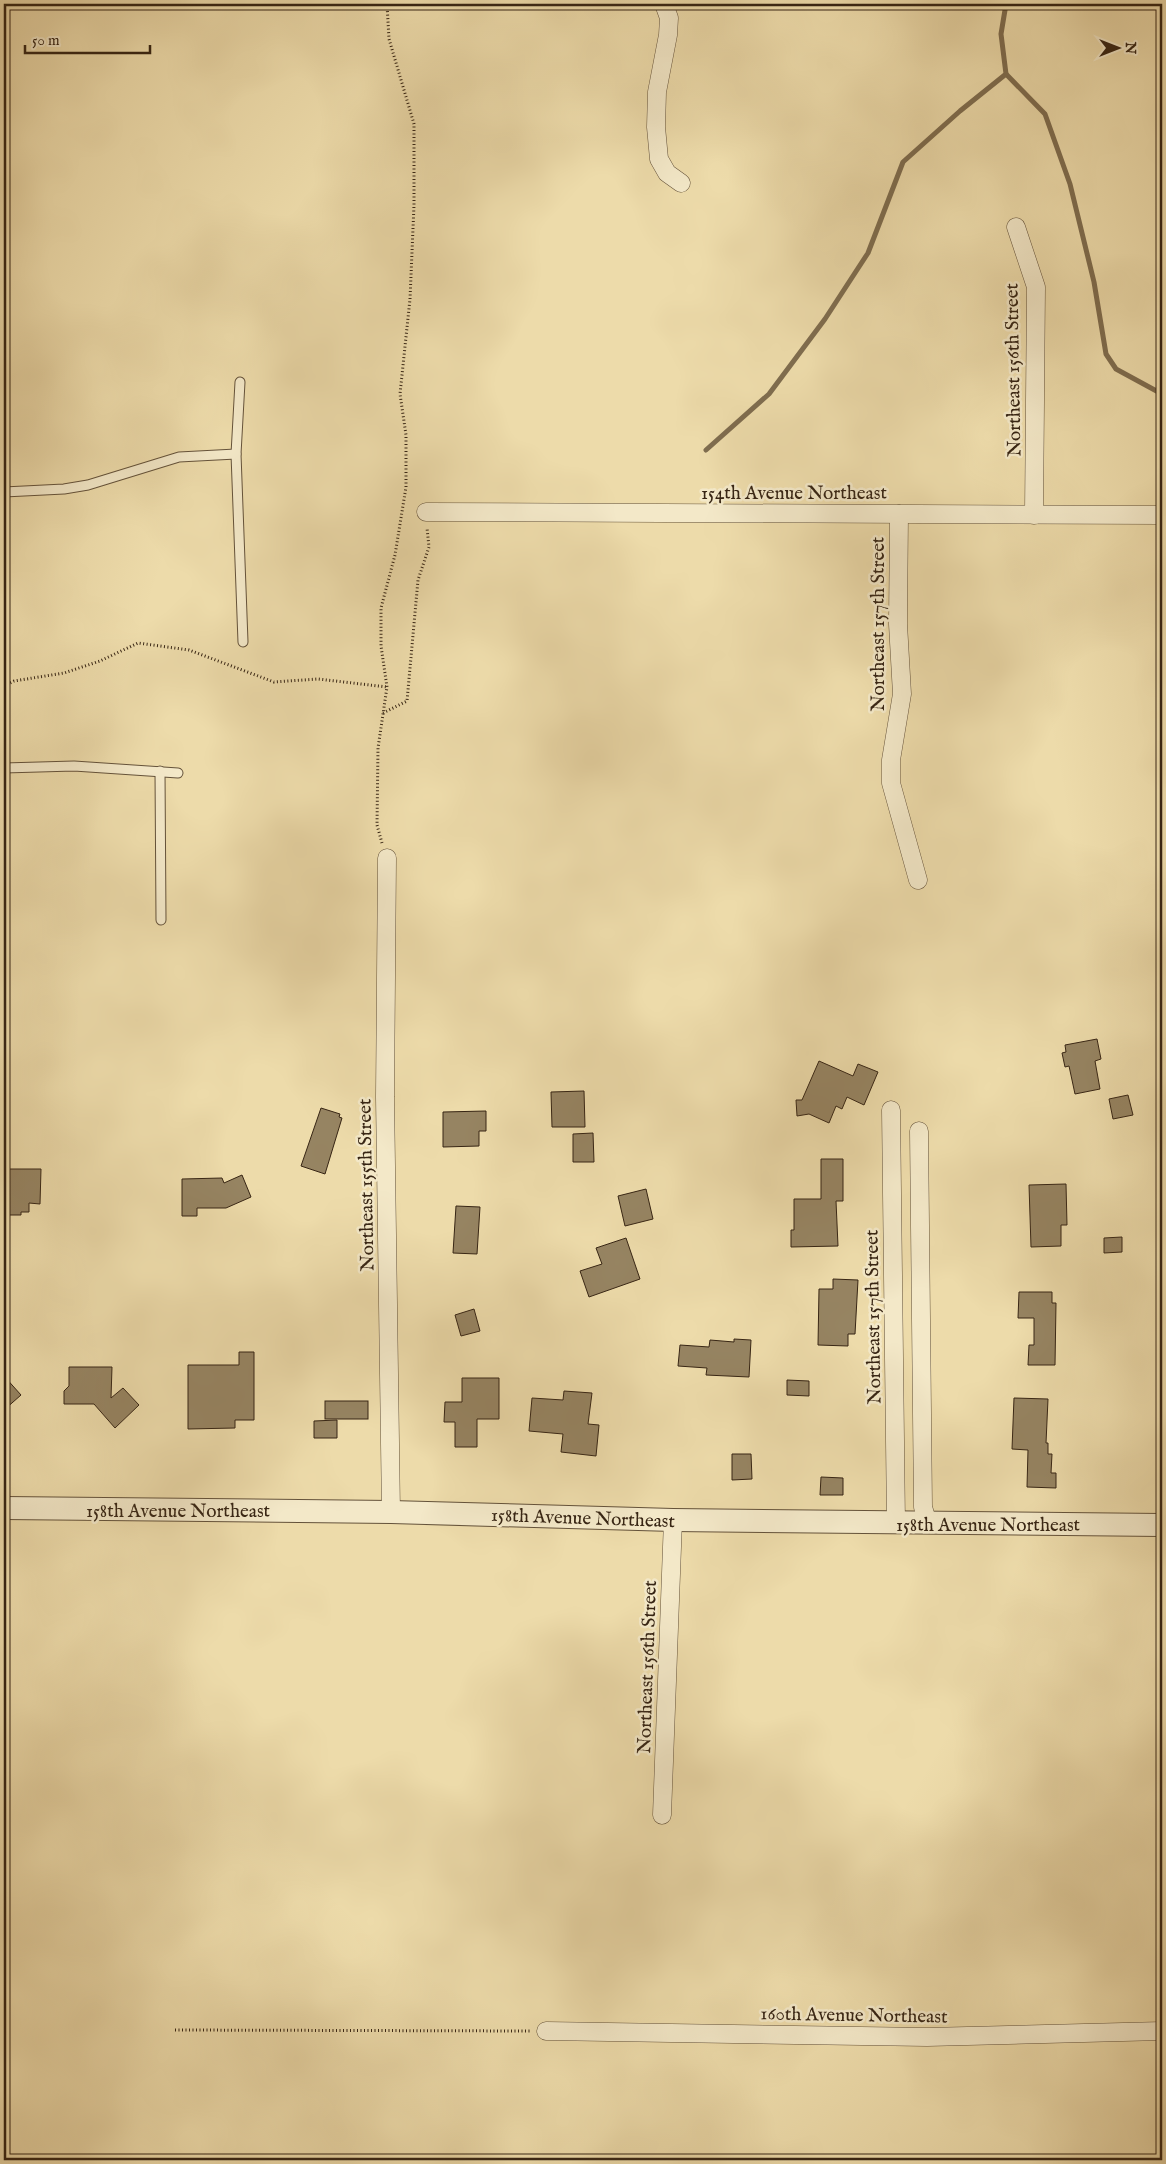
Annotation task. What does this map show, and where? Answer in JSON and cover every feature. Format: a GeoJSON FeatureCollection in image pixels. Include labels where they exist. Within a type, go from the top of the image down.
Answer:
{"type":"FeatureCollection","features":[{"type":"Feature","properties":{"kind":"street"},"geometry":{"type":"LineString","coordinates":[[664,4],[669,18],[668,34],[657,92],[656,127],[659,158],[667,173],[680,183]]}},
{"type":"Feature","properties":{"kind":"street","name":"Northeast 156th Street"},"geometry":{"type":"LineString","coordinates":[[1016,227],[1036,287],[1034,515]]}},
{"type":"Feature","properties":{"kind":"street","name":"154th Avenue Northeast"},"geometry":{"type":"LineString","coordinates":[[426,512],[1162,515]]}},
{"type":"Feature","properties":{"kind":"street","name":"Northeast 157th Street"},"geometry":{"type":"LineString","coordinates":[[899,514],[898,624],[902,694],[891,760],[890,783],[918,880]]}},
{"type":"Feature","properties":{"kind":"street","name":"Northeast 155th Street"},"geometry":{"type":"LineString","coordinates":[[386,858],[385,1097],[391,1512]]}},
{"type":"Feature","properties":{"kind":"street","name":"Northeast 157th Street"},"geometry":{"type":"LineString","coordinates":[[890,1110],[896,1523]]}},
{"type":"Feature","properties":{"kind":"street"},"geometry":{"type":"LineString","coordinates":[[919,1131],[923,1507],[928,1524]]}},
{"type":"Feature","properties":{"kind":"street","name":"158th Avenue Northeast"},"geometry":{"type":"LineString","coordinates":[[4,1508],[391,1512],[673,1520],[928,1524],[1162,1525]]}},
{"type":"Feature","properties":{"kind":"street","name":"Northeast 156th Street"},"geometry":{"type":"LineString","coordinates":[[662,1815],[673,1520]]}},
{"type":"Feature","properties":{"kind":"street","name":"160th Avenue Northeast"},"geometry":{"type":"LineString","coordinates":[[546,2031],[927,2037],[1162,2031]]}},
{"type":"Feature","properties":{"kind":"lane"},"geometry":{"type":"LineString","coordinates":[[240,382],[236,454],[243,642]]}},
{"type":"Feature","properties":{"kind":"lane"},"geometry":{"type":"LineString","coordinates":[[4,492],[64,489],[88,485],[179,457],[236,454]]}},
{"type":"Feature","properties":{"kind":"lane"},"geometry":{"type":"LineString","coordinates":[[4,768],[74,766],[178,772]]}},
{"type":"Feature","properties":{"kind":"lane"},"geometry":{"type":"LineString","coordinates":[[160,771],[161,920]]}},
{"type":"Feature","properties":{"kind":"path"},"geometry":{"type":"LineString","coordinates":[[386,858],[377,825],[378,748],[387,687],[381,646],[381,608],[395,554],[406,487],[406,435],[400,394],[410,299],[414,205],[414,124],[388,39],[387,4]]}},
{"type":"Feature","properties":{"kind":"path"},"geometry":{"type":"LineString","coordinates":[[966,4],[975,9],[976,4]]}},
{"type":"Feature","properties":{"kind":"path"},"geometry":{"type":"LineString","coordinates":[[383,713],[407,701],[418,580],[429,547],[426,512]]}},
{"type":"Feature","properties":{"kind":"path"},"geometry":{"type":"LineString","coordinates":[[4,686],[14,681],[64,673],[100,661],[138,643],[189,650],[274,682],[318,679],[387,687]]}},
{"type":"Feature","properties":{"kind":"path"},"geometry":{"type":"LineString","coordinates":[[175,2030],[546,2031]]}},
{"type":"Feature","properties":{"kind":"building"},"geometry":{"type":"Polygon","coordinates":[[[1097,1039],[1101,1059],[1095,1061],[1100,1089],[1075,1094],[1069,1066],[1065,1067],[1062,1053],[1066,1052],[1065,1045],[1097,1039]]]}},
{"type":"Feature","properties":{"kind":"building"},"geometry":{"type":"Polygon","coordinates":[[[819,1061],[853,1076],[858,1064],[878,1072],[864,1105],[847,1097],[842,1109],[836,1106],[829,1123],[809,1114],[797,1116],[796,1100],[802,1100],[819,1061]]]}},
{"type":"Feature","properties":{"kind":"building"},"geometry":{"type":"Polygon","coordinates":[[[584,1091],[585,1127],[552,1127],[551,1092],[584,1091]]]}},
{"type":"Feature","properties":{"kind":"building"},"geometry":{"type":"Polygon","coordinates":[[[1128,1095],[1133,1115],[1113,1119],[1109,1099],[1128,1095]]]}},
{"type":"Feature","properties":{"kind":"building"},"geometry":{"type":"Polygon","coordinates":[[[321,1108],[340,1114],[339,1117],[342,1118],[325,1174],[301,1166],[321,1108]]]}},
{"type":"Feature","properties":{"kind":"building"},"geometry":{"type":"Polygon","coordinates":[[[486,1111],[486,1131],[479,1131],[479,1146],[443,1147],[443,1112],[486,1111]]]}},
{"type":"Feature","properties":{"kind":"building"},"geometry":{"type":"Polygon","coordinates":[[[593,1133],[594,1162],[573,1162],[573,1134],[593,1133]]]}},
{"type":"Feature","properties":{"kind":"building"},"geometry":{"type":"Polygon","coordinates":[[[821,1159],[843,1159],[843,1201],[836,1201],[838,1246],[791,1247],[791,1230],[794,1230],[794,1199],[821,1199],[821,1159]]]}},
{"type":"Feature","properties":{"kind":"building"},"geometry":{"type":"Polygon","coordinates":[[[4,1169],[41,1169],[40,1204],[29,1203],[29,1212],[21,1212],[21,1215],[7,1215],[7,1194],[4,1194],[4,1169]]]}},
{"type":"Feature","properties":{"kind":"building"},"geometry":{"type":"Polygon","coordinates":[[[242,1175],[251,1197],[226,1208],[197,1208],[197,1216],[182,1216],[182,1179],[222,1178],[224,1183],[242,1175]]]}},
{"type":"Feature","properties":{"kind":"building"},"geometry":{"type":"Polygon","coordinates":[[[1066,1184],[1067,1225],[1061,1225],[1061,1246],[1031,1247],[1029,1185],[1066,1184]]]}},
{"type":"Feature","properties":{"kind":"building"},"geometry":{"type":"Polygon","coordinates":[[[646,1189],[653,1219],[625,1226],[618,1196],[646,1189]]]}},
{"type":"Feature","properties":{"kind":"building"},"geometry":{"type":"Polygon","coordinates":[[[456,1206],[480,1207],[477,1254],[453,1253],[456,1206]]]}},
{"type":"Feature","properties":{"kind":"building"},"geometry":{"type":"Polygon","coordinates":[[[1122,1237],[1122,1252],[1104,1253],[1104,1238],[1122,1237]]]}},
{"type":"Feature","properties":{"kind":"building"},"geometry":{"type":"Polygon","coordinates":[[[626,1238],[640,1279],[589,1297],[580,1271],[602,1264],[596,1248],[626,1238]]]}},
{"type":"Feature","properties":{"kind":"building"},"geometry":{"type":"Polygon","coordinates":[[[833,1279],[858,1280],[855,1334],[848,1334],[848,1346],[818,1345],[819,1289],[833,1289],[833,1279]]]}},
{"type":"Feature","properties":{"kind":"building"},"geometry":{"type":"Polygon","coordinates":[[[1019,1292],[1052,1292],[1052,1303],[1056,1303],[1055,1365],[1028,1365],[1029,1345],[1034,1345],[1034,1318],[1018,1318],[1019,1292]]]}},
{"type":"Feature","properties":{"kind":"building"},"geometry":{"type":"Polygon","coordinates":[[[474,1309],[480,1331],[461,1336],[455,1315],[474,1309]]]}},
{"type":"Feature","properties":{"kind":"building"},"geometry":{"type":"Polygon","coordinates":[[[734,1339],[751,1340],[749,1377],[706,1375],[707,1368],[678,1366],[680,1345],[709,1347],[710,1340],[734,1342],[734,1339]]]}},
{"type":"Feature","properties":{"kind":"building"},"geometry":{"type":"Polygon","coordinates":[[[239,1352],[254,1352],[254,1420],[235,1420],[235,1428],[188,1429],[188,1365],[239,1365],[239,1352]]]}},
{"type":"Feature","properties":{"kind":"building"},"geometry":{"type":"Polygon","coordinates":[[[69,1367],[112,1367],[111,1398],[123,1388],[139,1405],[115,1428],[94,1404],[64,1404],[64,1391],[69,1386],[69,1367]]]}},
{"type":"Feature","properties":{"kind":"building"},"geometry":{"type":"Polygon","coordinates":[[[4,1376],[21,1395],[4,1410],[4,1376]]]}},
{"type":"Feature","properties":{"kind":"building"},"geometry":{"type":"Polygon","coordinates":[[[462,1378],[499,1378],[499,1419],[477,1419],[477,1447],[455,1447],[455,1422],[444,1422],[445,1402],[462,1402],[462,1378]]]}},
{"type":"Feature","properties":{"kind":"building"},"geometry":{"type":"Polygon","coordinates":[[[787,1380],[809,1381],[809,1396],[787,1395],[787,1380]]]}},
{"type":"Feature","properties":{"kind":"building"},"geometry":{"type":"Polygon","coordinates":[[[564,1391],[592,1393],[588,1424],[599,1425],[596,1456],[561,1452],[563,1434],[529,1431],[532,1398],[563,1400],[564,1391]]]}},
{"type":"Feature","properties":{"kind":"building"},"geometry":{"type":"Polygon","coordinates":[[[1014,1398],[1048,1399],[1046,1443],[1048,1443],[1048,1454],[1052,1454],[1051,1473],[1056,1473],[1056,1488],[1027,1487],[1028,1450],[1012,1449],[1014,1398]]]}},
{"type":"Feature","properties":{"kind":"building"},"geometry":{"type":"Polygon","coordinates":[[[325,1401],[368,1401],[368,1419],[325,1419],[325,1401]]]}},
{"type":"Feature","properties":{"kind":"building"},"geometry":{"type":"Polygon","coordinates":[[[337,1420],[337,1438],[314,1438],[314,1421],[337,1420]]]}},
{"type":"Feature","properties":{"kind":"building"},"geometry":{"type":"Polygon","coordinates":[[[732,1454],[751,1454],[752,1479],[732,1480],[732,1454]]]}},
{"type":"Feature","properties":{"kind":"building"},"geometry":{"type":"Polygon","coordinates":[[[821,1477],[843,1478],[843,1495],[820,1495],[821,1477]]]}},
{"type":"Feature","properties":{"kind":"waterway"},"geometry":{"type":"LineString","coordinates":[[706,450],[769,394],[825,319],[868,253],[903,162],[960,111],[1006,74],[1001,34],[1006,4]]}},
{"type":"Feature","properties":{"kind":"waterway"},"geometry":{"type":"LineString","coordinates":[[1006,74],[1045,114],[1070,184],[1094,282],[1106,354],[1116,369],[1162,394]]}}]}
